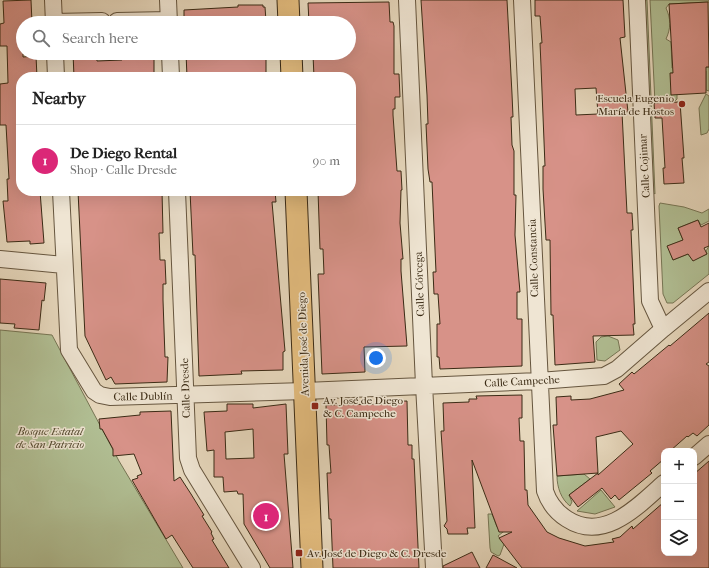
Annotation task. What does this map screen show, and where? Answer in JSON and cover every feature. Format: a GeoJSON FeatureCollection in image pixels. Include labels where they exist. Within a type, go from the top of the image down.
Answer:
{"type":"FeatureCollection","features":[{"type":"Feature","properties":{"kind":"main road"},"geometry":{"type":"LineString","coordinates":[[288,0],[289,16]]}},
{"type":"Feature","properties":{"kind":"main road"},"geometry":{"type":"LineString","coordinates":[[291,60],[292,72]]}},
{"type":"Feature","properties":{"kind":"main road","name":"Avenida José de Diego"},"geometry":{"type":"LineString","coordinates":[[296,196],[312,568]]}},
{"type":"Feature","properties":{"kind":"street"},"geometry":{"type":"LineString","coordinates":[[53,0],[54,16]]}},
{"type":"Feature","properties":{"kind":"street"},"geometry":{"type":"LineString","coordinates":[[168,0],[169,16]]}},
{"type":"Feature","properties":{"kind":"street","name":"Calle Córcega"},"geometry":{"type":"LineString","coordinates":[[407,0],[424,385],[434,568]]}},
{"type":"Feature","properties":{"kind":"street","name":"Calle Constancia"},"geometry":{"type":"LineString","coordinates":[[522,0],[543,481],[548,499],[557,511],[573,523],[596,527],[606,525],[625,516],[663,484]]}},
{"type":"Feature","properties":{"kind":"street","name":"Calle Cojimar"},"geometry":{"type":"LineString","coordinates":[[637,0],[650,301],[663,328]]}},
{"type":"Feature","properties":{"kind":"street"},"geometry":{"type":"LineString","coordinates":[[55,60],[56,72]]}},
{"type":"Feature","properties":{"kind":"street"},"geometry":{"type":"LineString","coordinates":[[170,60],[171,72]]}},
{"type":"Feature","properties":{"kind":"street","name":"Calle Dublín"},"geometry":{"type":"LineString","coordinates":[[61,196],[69,350],[94,391],[100,395],[110,397],[305,391]]}},
{"type":"Feature","properties":{"kind":"street","name":"Calle Dresde"},"geometry":{"type":"LineString","coordinates":[[177,196],[188,458],[192,470],[252,568]]}},
{"type":"Feature","properties":{"kind":"street"},"geometry":{"type":"LineString","coordinates":[[0,259],[64,265]]}},
{"type":"Feature","properties":{"kind":"street","name":"Calle Campeche"},"geometry":{"type":"LineString","coordinates":[[305,391],[539,381],[604,376],[617,369],[663,328],[709,291]]}},
{"type":"Feature","properties":{"kind":"street"},"geometry":{"type":"LineString","coordinates":[[697,454],[709,444]]}},
{"type":"Feature","properties":{"kind":"green space"},"geometry":{"type":"Polygon","coordinates":[[[642,0],[647,0],[655,194],[650,190],[642,0]]]}},
{"type":"Feature","properties":{"kind":"green space"},"geometry":{"type":"Polygon","coordinates":[[[650,0],[709,0],[709,2],[669,4],[666,8],[670,24],[666,39],[671,42],[672,68],[709,67],[709,91],[706,90],[706,71],[671,73],[677,99],[674,102],[655,103],[650,0]]]}},
{"type":"Feature","properties":{"kind":"green space"},"geometry":{"type":"Polygon","coordinates":[[[706,94],[709,96],[709,129],[707,133],[701,135],[699,108],[706,94]]]}},
{"type":"Feature","properties":{"kind":"green space"},"geometry":{"type":"Polygon","coordinates":[[[660,203],[684,207],[702,213],[709,209],[709,221],[701,225],[698,220],[678,228],[683,240],[668,246],[673,260],[688,254],[693,260],[707,254],[706,251],[709,246],[709,274],[673,303],[667,303],[663,294],[660,203]]]}},
{"type":"Feature","properties":{"kind":"green space","name":"Bosque Estatal de San Patricio"},"geometry":{"type":"Polygon","coordinates":[[[0,330],[52,335],[119,461],[183,568],[0,568],[0,330]]]}},
{"type":"Feature","properties":{"kind":"green space"},"geometry":{"type":"Polygon","coordinates":[[[608,336],[618,340],[620,350],[605,361],[597,360],[596,342],[601,337],[608,336]]]}},
{"type":"Feature","properties":{"kind":"green space"},"geometry":{"type":"Polygon","coordinates":[[[584,474],[590,479],[569,495],[572,502],[570,506],[564,500],[560,492],[557,476],[584,474]]]}},
{"type":"Feature","properties":{"kind":"green space"},"geometry":{"type":"Polygon","coordinates":[[[601,490],[615,507],[595,514],[577,511],[601,490]]]}},
{"type":"Feature","properties":{"kind":"green space"},"geometry":{"type":"Polygon","coordinates":[[[488,514],[492,514],[497,527],[510,521],[508,528],[498,536],[504,544],[500,555],[498,556],[491,552],[490,548],[488,514]]]}},
{"type":"Feature","properties":{"kind":"building"},"geometry":{"type":"Polygon","coordinates":[[[31,0],[32,16],[16,16],[16,60],[36,60],[37,72],[16,72],[16,196],[40,196],[44,243],[30,244],[30,241],[7,242],[3,201],[8,201],[7,179],[9,179],[6,125],[0,125],[0,84],[8,83],[7,46],[0,46],[0,24],[4,23],[3,1],[31,0]]]}},
{"type":"Feature","properties":{"kind":"building"},"geometry":{"type":"Polygon","coordinates":[[[421,0],[507,0],[513,117],[511,117],[512,145],[514,151],[514,195],[516,195],[515,235],[520,292],[517,292],[517,319],[522,319],[522,366],[440,369],[439,357],[437,357],[437,324],[440,324],[438,294],[434,294],[433,272],[436,272],[432,182],[430,182],[428,169],[426,124],[428,124],[427,95],[421,0]]]}},
{"type":"Feature","properties":{"kind":"building"},"geometry":{"type":"Polygon","coordinates":[[[535,0],[623,0],[625,37],[620,38],[628,112],[622,112],[627,213],[632,213],[633,230],[631,230],[635,324],[633,324],[634,335],[593,336],[595,362],[555,365],[553,315],[551,315],[550,240],[546,240],[543,189],[543,166],[545,166],[540,43],[542,43],[540,16],[535,16],[535,0]],[[596,88],[575,89],[576,115],[598,114],[596,88]]]}},
{"type":"Feature","properties":{"kind":"building"},"geometry":{"type":"Polygon","coordinates":[[[389,2],[390,22],[393,22],[394,26],[394,74],[399,74],[400,97],[395,97],[395,109],[393,109],[393,115],[397,171],[401,171],[402,190],[400,223],[403,259],[401,259],[401,271],[407,346],[364,347],[365,372],[322,374],[318,274],[324,274],[323,249],[320,249],[318,196],[356,196],[356,72],[314,72],[313,60],[356,60],[356,16],[309,16],[308,3],[389,2]]]}},
{"type":"Feature","properties":{"kind":"building"},"geometry":{"type":"Polygon","coordinates":[[[708,2],[709,67],[706,67],[706,93],[671,95],[670,73],[673,73],[669,4],[708,2]]]}},
{"type":"Feature","properties":{"kind":"building"},"geometry":{"type":"Polygon","coordinates":[[[238,5],[263,5],[263,7],[265,7],[266,16],[184,16],[184,10],[238,7],[238,5]]]}},
{"type":"Feature","properties":{"kind":"building"},"geometry":{"type":"Polygon","coordinates":[[[73,60],[154,60],[154,72],[74,72],[73,60]]]}},
{"type":"Feature","properties":{"kind":"building"},"geometry":{"type":"Polygon","coordinates":[[[186,60],[266,60],[266,72],[187,72],[186,60]]]}},
{"type":"Feature","properties":{"kind":"building"},"geometry":{"type":"Polygon","coordinates":[[[680,102],[684,158],[682,158],[684,183],[664,184],[663,168],[665,168],[662,118],[655,118],[654,103],[680,102]]]}},
{"type":"Feature","properties":{"kind":"building"},"geometry":{"type":"Polygon","coordinates":[[[78,196],[162,196],[163,233],[159,233],[160,260],[165,260],[166,284],[163,284],[163,300],[165,357],[168,357],[167,382],[115,384],[111,377],[106,380],[85,336],[78,196]]]}},
{"type":"Feature","properties":{"kind":"building"},"geometry":{"type":"Polygon","coordinates":[[[190,196],[275,196],[276,202],[272,202],[285,351],[283,352],[283,370],[241,371],[242,374],[199,376],[195,255],[193,255],[190,196]]]}},
{"type":"Feature","properties":{"kind":"building"},"geometry":{"type":"Polygon","coordinates":[[[698,220],[701,227],[709,223],[709,246],[704,248],[707,254],[693,261],[688,254],[673,260],[667,246],[683,240],[678,228],[698,220]]]}},
{"type":"Feature","properties":{"kind":"building"},"geometry":{"type":"Polygon","coordinates":[[[0,279],[46,283],[44,301],[42,300],[39,330],[14,328],[15,324],[0,323],[0,279]]]}},
{"type":"Feature","properties":{"kind":"building"},"geometry":{"type":"Polygon","coordinates":[[[709,313],[709,362],[706,364],[709,366],[709,425],[697,436],[693,433],[688,437],[687,436],[673,448],[661,448],[661,462],[650,471],[652,473],[619,500],[615,495],[611,499],[602,488],[578,507],[569,495],[598,473],[557,476],[553,425],[557,425],[556,397],[571,396],[571,400],[590,399],[624,390],[619,384],[632,372],[634,374],[709,313]],[[621,431],[596,437],[598,475],[633,444],[621,431]]]}},
{"type":"Feature","properties":{"kind":"building"},"geometry":{"type":"Polygon","coordinates":[[[522,395],[522,418],[519,418],[520,441],[524,441],[525,490],[527,490],[528,505],[547,532],[559,538],[585,546],[614,542],[612,539],[620,537],[632,526],[633,529],[661,505],[661,556],[697,556],[697,471],[709,461],[709,568],[522,568],[499,538],[512,532],[499,532],[472,460],[475,528],[467,528],[468,534],[448,534],[447,529],[444,526],[447,521],[441,431],[444,431],[443,403],[469,402],[469,399],[477,399],[476,396],[522,395]]]}},
{"type":"Feature","properties":{"kind":"building"},"geometry":{"type":"Polygon","coordinates":[[[407,401],[408,445],[412,445],[412,459],[414,459],[419,568],[333,568],[327,473],[331,473],[329,445],[327,445],[326,405],[382,404],[382,402],[407,401]]]}},
{"type":"Feature","properties":{"kind":"building"},"geometry":{"type":"Polygon","coordinates":[[[227,404],[253,404],[253,408],[286,404],[288,454],[284,454],[293,568],[270,568],[244,524],[243,494],[238,494],[237,491],[224,492],[223,477],[214,477],[214,450],[207,451],[204,412],[227,411],[227,404]],[[253,429],[225,432],[226,459],[254,458],[253,429]]]}},
{"type":"Feature","properties":{"kind":"building"},"geometry":{"type":"Polygon","coordinates":[[[171,411],[174,481],[180,477],[191,494],[204,515],[202,516],[212,532],[211,533],[214,539],[212,540],[229,568],[193,568],[172,535],[166,539],[132,480],[138,478],[137,476],[142,474],[134,454],[113,456],[113,449],[102,429],[100,429],[99,419],[140,415],[140,412],[171,411]]]}},
{"type":"Feature","properties":{"kind":"building"},"geometry":{"type":"Polygon","coordinates":[[[472,552],[480,568],[443,568],[443,566],[472,552]]]}},
{"type":"Feature","properties":{"kind":"building"},"geometry":{"type":"Polygon","coordinates":[[[493,555],[517,568],[486,568],[493,555]]]}},
{"type":"Feature","properties":{"kind":"place","name":"Escuela Eugenio María de Hostos"},"geometry":{"type":"Point","coordinates":[682,104]}},
{"type":"Feature","properties":{"kind":"place","name":"Av. José de Diego & C. Campeche"},"geometry":{"type":"Point","coordinates":[315,406]}},
{"type":"Feature","properties":{"kind":"place","name":"De Diego Rental"},"geometry":{"type":"Point","coordinates":[266,516]}},
{"type":"Feature","properties":{"kind":"place","name":"Av. José de Diego & C. Dresde"},"geometry":{"type":"Point","coordinates":[299,553]}}]}
